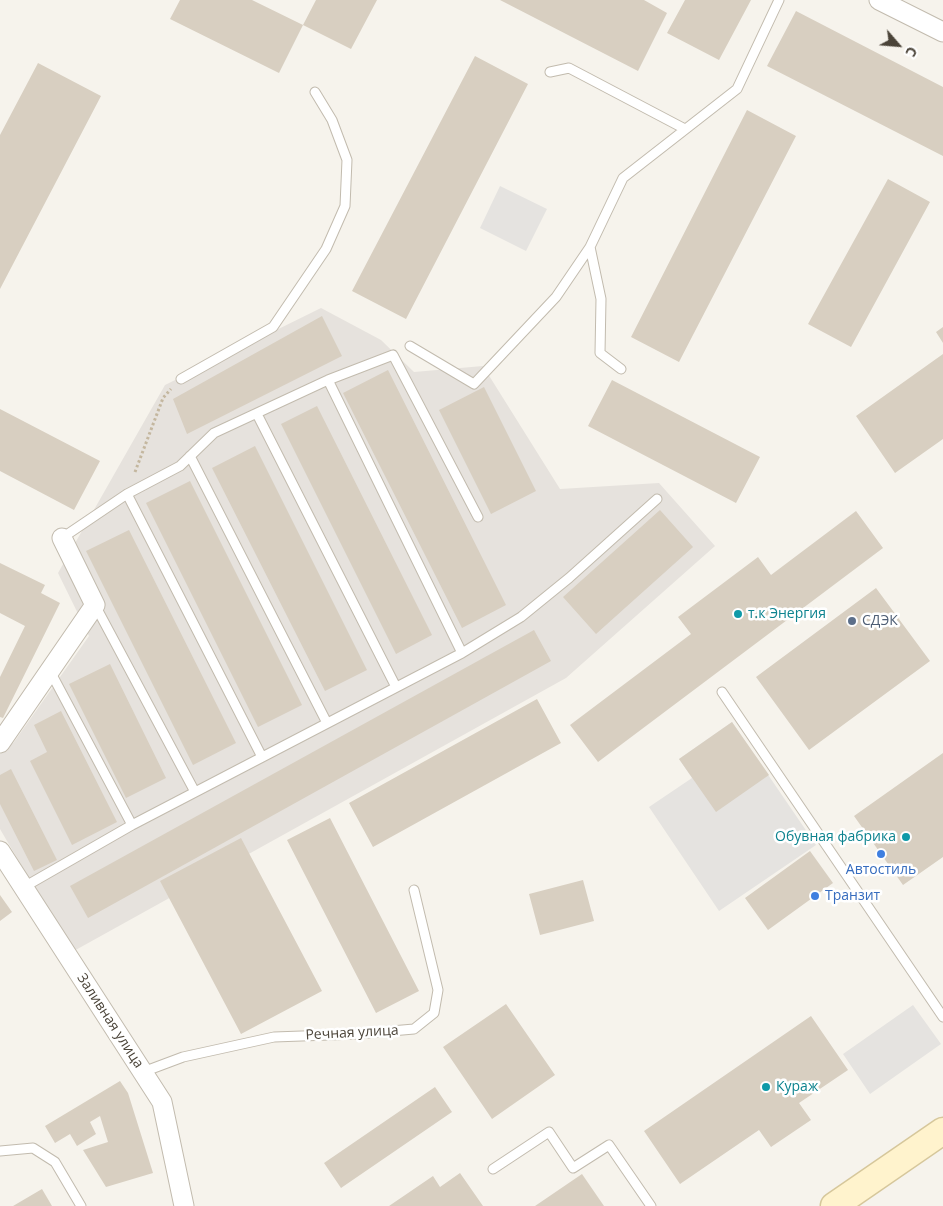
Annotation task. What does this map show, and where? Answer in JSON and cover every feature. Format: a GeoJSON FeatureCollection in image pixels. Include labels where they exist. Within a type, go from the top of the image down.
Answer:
{"type":"FeatureCollection","features":[{"type":"Feature","properties":{"kind":"main road"},"geometry":{"type":"LineString","coordinates":[[834,1206],[943,1131]]}},
{"type":"Feature","properties":{"kind":"street"},"geometry":{"type":"LineString","coordinates":[[879,0],[943,32]]}},
{"type":"Feature","properties":{"kind":"street"},"geometry":{"type":"LineString","coordinates":[[0,744],[95,605],[62,538]]}},
{"type":"Feature","properties":{"kind":"street","name":"Заливная улица"},"geometry":{"type":"LineString","coordinates":[[0,851],[162,1102],[184,1206]]}},
{"type":"Feature","properties":{"kind":"lane"},"geometry":{"type":"LineString","coordinates":[[410,346],[474,384],[556,297],[590,247],[623,178],[737,89],[780,0]]}},
{"type":"Feature","properties":{"kind":"lane"},"geometry":{"type":"LineString","coordinates":[[550,72],[569,68],[685,129]]}},
{"type":"Feature","properties":{"kind":"lane"},"geometry":{"type":"LineString","coordinates":[[181,379],[273,327],[326,249],[345,206],[347,160],[332,120],[315,92]]}},
{"type":"Feature","properties":{"kind":"lane"},"geometry":{"type":"LineString","coordinates":[[590,247],[601,299],[600,353],[621,369]]}},
{"type":"Feature","properties":{"kind":"lane"},"geometry":{"type":"LineString","coordinates":[[62,538],[127,494],[180,466],[214,433],[328,380],[393,355],[478,517]]}},
{"type":"Feature","properties":{"kind":"lane"},"geometry":{"type":"LineString","coordinates":[[328,380],[462,653]]}},
{"type":"Feature","properties":{"kind":"lane"},"geometry":{"type":"LineString","coordinates":[[257,414],[396,688]]}},
{"type":"Feature","properties":{"kind":"lane"},"geometry":{"type":"LineString","coordinates":[[190,456],[327,723]]}},
{"type":"Feature","properties":{"kind":"lane"},"geometry":{"type":"LineString","coordinates":[[127,494],[262,757]]}},
{"type":"Feature","properties":{"kind":"lane"},"geometry":{"type":"LineString","coordinates":[[24,888],[132,825],[462,653],[521,617],[569,578],[657,499]]}},
{"type":"Feature","properties":{"kind":"lane"},"geometry":{"type":"LineString","coordinates":[[95,605],[195,792]]}},
{"type":"Feature","properties":{"kind":"lane"},"geometry":{"type":"LineString","coordinates":[[50,671],[132,825]]}},
{"type":"Feature","properties":{"kind":"lane"},"geometry":{"type":"LineString","coordinates":[[722,692],[943,1017]]}},
{"type":"Feature","properties":{"kind":"lane","name":"Речная улица"},"geometry":{"type":"LineString","coordinates":[[143,1072],[183,1057],[274,1037],[357,1034],[414,1029],[434,1013],[438,990],[414,890]]}},
{"type":"Feature","properties":{"kind":"lane"},"geometry":{"type":"LineString","coordinates":[[493,1169],[549,1132],[574,1168],[609,1145],[651,1206]]}},
{"type":"Feature","properties":{"kind":"lane"},"geometry":{"type":"LineString","coordinates":[[0,1151],[33,1148],[55,1162],[81,1206]]}},
{"type":"Feature","properties":{"kind":"path"},"geometry":{"type":"LineString","coordinates":[[127,494],[163,398],[181,379]]}},
{"type":"Feature","properties":{"kind":"shaded area"},"geometry":{"type":"Polygon","coordinates":[[[500,186],[547,209],[526,251],[480,228],[500,186]]]}},
{"type":"Feature","properties":{"kind":"shaded area"},"geometry":{"type":"Polygon","coordinates":[[[321,308],[381,340],[414,372],[483,366],[560,489],[659,483],[715,546],[566,678],[72,952],[0,829],[0,754],[14,742],[89,636],[58,573],[165,385],[321,308]]]}},
{"type":"Feature","properties":{"kind":"shaded area"},"geometry":{"type":"Polygon","coordinates":[[[732,722],[816,845],[719,911],[649,807],[692,778],[679,759],[732,722]]]}},
{"type":"Feature","properties":{"kind":"shaded area"},"geometry":{"type":"Polygon","coordinates":[[[913,1005],[941,1044],[870,1094],[843,1054],[913,1005]]]}},
{"type":"Feature","properties":{"kind":"building"},"geometry":{"type":"Polygon","coordinates":[[[180,0],[252,0],[303,25],[279,73],[170,19],[180,0]]]}},
{"type":"Feature","properties":{"kind":"building"},"geometry":{"type":"Polygon","coordinates":[[[316,0],[377,0],[351,49],[303,25],[316,0]]]}},
{"type":"Feature","properties":{"kind":"building"},"geometry":{"type":"Polygon","coordinates":[[[500,0],[644,0],[667,13],[638,71],[500,0]]]}},
{"type":"Feature","properties":{"kind":"building"},"geometry":{"type":"Polygon","coordinates":[[[685,0],[751,0],[719,60],[667,33],[685,0]]]}},
{"type":"Feature","properties":{"kind":"building"},"geometry":{"type":"Polygon","coordinates":[[[796,11],[943,87],[943,156],[767,66],[796,11]]]}},
{"type":"Feature","properties":{"kind":"building"},"geometry":{"type":"Polygon","coordinates":[[[475,56],[528,84],[406,319],[352,291],[475,56]]]}},
{"type":"Feature","properties":{"kind":"building"},"geometry":{"type":"Polygon","coordinates":[[[38,63],[101,96],[0,289],[0,135],[38,63]]]}},
{"type":"Feature","properties":{"kind":"building"},"geometry":{"type":"Polygon","coordinates":[[[747,110],[796,136],[679,362],[631,337],[747,110]]]}},
{"type":"Feature","properties":{"kind":"building"},"geometry":{"type":"Polygon","coordinates":[[[888,179],[930,202],[851,347],[808,324],[888,179]]]}},
{"type":"Feature","properties":{"kind":"building"},"geometry":{"type":"Polygon","coordinates":[[[322,316],[342,356],[187,434],[173,399],[322,316]]]}},
{"type":"Feature","properties":{"kind":"building"},"geometry":{"type":"Polygon","coordinates":[[[943,327],[943,343],[936,332],[943,327]]]}},
{"type":"Feature","properties":{"kind":"building"},"geometry":{"type":"Polygon","coordinates":[[[943,354],[943,439],[895,473],[856,416],[943,354]]]}},
{"type":"Feature","properties":{"kind":"building"},"geometry":{"type":"Polygon","coordinates":[[[388,370],[506,605],[462,628],[343,393],[388,370]]]}},
{"type":"Feature","properties":{"kind":"building"},"geometry":{"type":"Polygon","coordinates":[[[612,380],[760,457],[736,503],[588,426],[612,380]]]}},
{"type":"Feature","properties":{"kind":"building"},"geometry":{"type":"Polygon","coordinates":[[[484,387],[536,491],[491,514],[439,410],[484,387]]]}},
{"type":"Feature","properties":{"kind":"building"},"geometry":{"type":"Polygon","coordinates":[[[317,406],[432,635],[396,654],[281,424],[317,406]]]}},
{"type":"Feature","properties":{"kind":"building"},"geometry":{"type":"Polygon","coordinates":[[[0,409],[100,461],[74,510],[0,471],[0,409]]]}},
{"type":"Feature","properties":{"kind":"building"},"geometry":{"type":"Polygon","coordinates":[[[255,446],[367,670],[325,691],[212,468],[255,446]]]}},
{"type":"Feature","properties":{"kind":"building"},"geometry":{"type":"Polygon","coordinates":[[[190,481],[302,705],[258,727],[146,503],[190,481]]]}},
{"type":"Feature","properties":{"kind":"building"},"geometry":{"type":"Polygon","coordinates":[[[660,510],[693,547],[596,634],[563,597],[660,510]]]}},
{"type":"Feature","properties":{"kind":"building"},"geometry":{"type":"Polygon","coordinates":[[[856,511],[883,548],[598,762],[570,725],[691,634],[678,617],[758,557],[771,575],[856,511]]]}},
{"type":"Feature","properties":{"kind":"building"},"geometry":{"type":"Polygon","coordinates":[[[129,530],[236,743],[193,765],[86,551],[129,530]]]}},
{"type":"Feature","properties":{"kind":"building"},"geometry":{"type":"Polygon","coordinates":[[[0,563],[45,585],[41,593],[60,603],[3,718],[0,717],[0,677],[25,626],[0,613],[0,563]]]}},
{"type":"Feature","properties":{"kind":"building"},"geometry":{"type":"Polygon","coordinates":[[[876,588],[930,661],[809,750],[756,677],[876,588]]]}},
{"type":"Feature","properties":{"kind":"building"},"geometry":{"type":"Polygon","coordinates":[[[534,630],[551,661],[88,918],[70,886],[534,630]]]}},
{"type":"Feature","properties":{"kind":"building"},"geometry":{"type":"Polygon","coordinates":[[[110,664],[166,778],[126,798],[69,684],[110,664]]]}},
{"type":"Feature","properties":{"kind":"building"},"geometry":{"type":"Polygon","coordinates":[[[537,699],[561,743],[373,847],[349,803],[537,699]]]}},
{"type":"Feature","properties":{"kind":"building"},"geometry":{"type":"Polygon","coordinates":[[[61,711],[117,822],[72,845],[30,761],[47,752],[34,725],[61,711]]]}},
{"type":"Feature","properties":{"kind":"building"},"geometry":{"type":"Polygon","coordinates":[[[732,722],[769,775],[716,812],[679,759],[732,722]]]}},
{"type":"Feature","properties":{"kind":"building","name":"Обувная фабрика"},"geometry":{"type":"Polygon","coordinates":[[[943,753],[943,857],[903,885],[854,816],[943,753]]]}},
{"type":"Feature","properties":{"kind":"building"},"geometry":{"type":"Polygon","coordinates":[[[11,769],[57,860],[34,871],[0,804],[0,775],[11,769]]]}},
{"type":"Feature","properties":{"kind":"building"},"geometry":{"type":"Polygon","coordinates":[[[330,818],[419,991],[376,1013],[287,840],[330,818]]]}},
{"type":"Feature","properties":{"kind":"building"},"geometry":{"type":"Polygon","coordinates":[[[241,838],[322,991],[241,1034],[160,881],[241,838]]]}},
{"type":"Feature","properties":{"kind":"building"},"geometry":{"type":"Polygon","coordinates":[[[810,851],[833,883],[768,930],[745,898],[810,851]]]}},
{"type":"Feature","properties":{"kind":"building"},"geometry":{"type":"Polygon","coordinates":[[[583,880],[594,921],[540,935],[529,894],[583,880]]]}},
{"type":"Feature","properties":{"kind":"building"},"geometry":{"type":"Polygon","coordinates":[[[0,895],[12,912],[0,921],[0,895]]]}},
{"type":"Feature","properties":{"kind":"building"},"geometry":{"type":"Polygon","coordinates":[[[506,1004],[555,1075],[492,1119],[443,1047],[506,1004]]]}},
{"type":"Feature","properties":{"kind":"building","name":"Кураж"},"geometry":{"type":"Polygon","coordinates":[[[811,1016],[848,1070],[799,1103],[811,1120],[771,1147],[759,1130],[680,1184],[644,1131],[811,1016]]]}},
{"type":"Feature","properties":{"kind":"building"},"geometry":{"type":"Polygon","coordinates":[[[120,1081],[128,1093],[153,1173],[106,1187],[83,1150],[108,1142],[100,1116],[90,1122],[96,1134],[77,1146],[70,1134],[55,1143],[45,1126],[120,1081]]]}},
{"type":"Feature","properties":{"kind":"building"},"geometry":{"type":"Polygon","coordinates":[[[435,1087],[452,1112],[341,1188],[324,1163],[435,1087]]]}},
{"type":"Feature","properties":{"kind":"building"},"geometry":{"type":"Polygon","coordinates":[[[460,1173],[483,1206],[389,1206],[433,1176],[440,1187],[460,1173]]]}},
{"type":"Feature","properties":{"kind":"building"},"geometry":{"type":"Polygon","coordinates":[[[582,1174],[604,1206],[535,1206],[582,1174]]]}},
{"type":"Feature","properties":{"kind":"building"},"geometry":{"type":"Polygon","coordinates":[[[42,1189],[52,1206],[13,1206],[42,1189]]]}},
{"type":"Feature","properties":{"kind":"place","name":"т.к Энергия"},"geometry":{"type":"Point","coordinates":[738,614]}},
{"type":"Feature","properties":{"kind":"place","name":"СДЭК"},"geometry":{"type":"Point","coordinates":[852,621]}},
{"type":"Feature","properties":{"kind":"place","name":"Обувная фабрика"},"geometry":{"type":"Point","coordinates":[906,837]}},
{"type":"Feature","properties":{"kind":"place","name":"Автостиль"},"geometry":{"type":"Point","coordinates":[881,854]}},
{"type":"Feature","properties":{"kind":"place","name":"Транзит"},"geometry":{"type":"Point","coordinates":[815,896]}},
{"type":"Feature","properties":{"kind":"place","name":"Кураж"},"geometry":{"type":"Point","coordinates":[766,1087]}}]}
